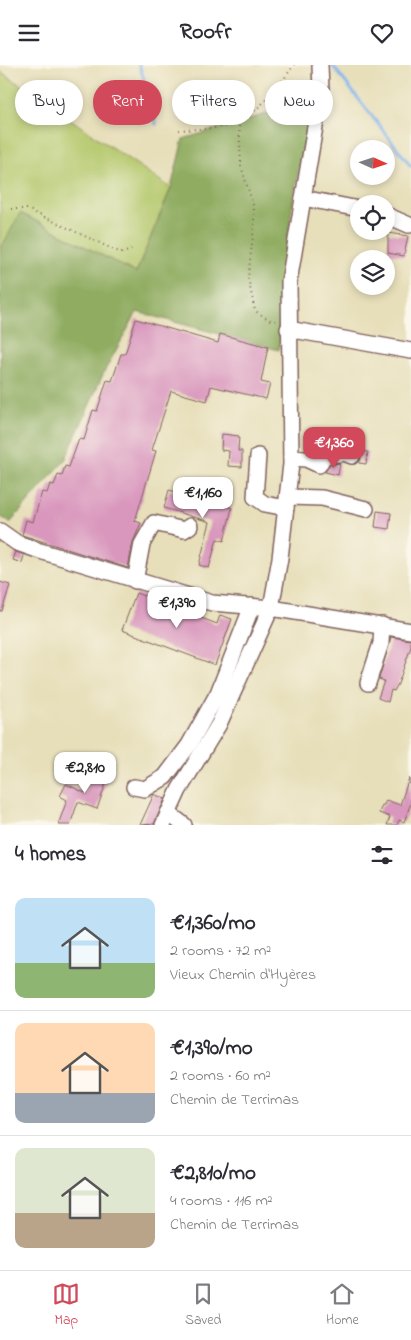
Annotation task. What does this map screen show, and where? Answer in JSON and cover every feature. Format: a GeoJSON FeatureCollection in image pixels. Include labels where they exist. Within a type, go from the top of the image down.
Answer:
{"type":"FeatureCollection","features":[{"type":"Feature","properties":{"kind":"street"},"geometry":{"type":"LineString","coordinates":[[184,825],[166,819],[179,789],[219,724],[271,608],[279,568],[291,458],[292,418],[288,282],[321,91],[320,65]]}},
{"type":"Feature","properties":{"kind":"street"},"geometry":{"type":"LineString","coordinates":[[303,198],[350,207]]}},
{"type":"Feature","properties":{"kind":"street"},"geometry":{"type":"LineString","coordinates":[[395,219],[409,225]]}},
{"type":"Feature","properties":{"kind":"street"},"geometry":{"type":"LineString","coordinates":[[288,325],[411,351]]}},
{"type":"Feature","properties":{"kind":"street"},"geometry":{"type":"LineString","coordinates":[[291,458],[306,459],[319,465],[324,456],[344,453],[352,456]]}},
{"type":"Feature","properties":{"kind":"street"},"geometry":{"type":"LineString","coordinates":[[258,456],[255,497],[265,504],[322,498],[366,509]]}},
{"type":"Feature","properties":{"kind":"street"},"geometry":{"type":"LineString","coordinates":[[135,581],[142,544],[154,523],[184,530],[190,526]]}},
{"type":"Feature","properties":{"kind":"street"},"geometry":{"type":"LineString","coordinates":[[2,538],[135,581],[212,603],[271,608],[411,631]]}},
{"type":"Feature","properties":{"kind":"street"},"geometry":{"type":"LineString","coordinates":[[134,787],[145,789],[165,777],[189,745],[218,693],[252,606]]}},
{"type":"Feature","properties":{"kind":"street"},"geometry":{"type":"LineString","coordinates":[[368,683],[381,643],[382,625]]}},
{"type":"Feature","properties":{"kind":"path"},"geometry":{"type":"LineString","coordinates":[[255,107],[269,95],[294,65]]}},
{"type":"Feature","properties":{"kind":"path"},"geometry":{"type":"LineString","coordinates":[[178,131],[215,125]]}},
{"type":"Feature","properties":{"kind":"path"},"geometry":{"type":"LineString","coordinates":[[239,125],[241,166],[254,208],[254,227],[248,278],[255,311],[272,321],[288,325]]}},
{"type":"Feature","properties":{"kind":"path"},"geometry":{"type":"LineString","coordinates":[[11,209],[27,209],[120,253],[129,251],[133,247]]}},
{"type":"Feature","properties":{"kind":"green space"},"geometry":{"type":"Polygon","coordinates":[[[0,71],[15,81],[15,125],[79,125],[171,188],[136,273],[21,213],[0,250],[0,71]]]}},
{"type":"Feature","properties":{"kind":"green space"},"geometry":{"type":"Polygon","coordinates":[[[265,114],[265,125],[308,125],[294,194],[285,257],[279,350],[137,312],[104,372],[65,460],[10,523],[0,516],[0,250],[20,213],[136,273],[171,188],[183,139],[230,125],[255,125],[255,117],[265,114]]]}},
{"type":"Feature","properties":{"kind":"building"},"geometry":{"type":"Polygon","coordinates":[[[395,234],[408,236],[404,256],[395,254],[395,250],[388,250],[388,240],[395,240],[395,234]]]}},
{"type":"Feature","properties":{"kind":"building"},"geometry":{"type":"Polygon","coordinates":[[[136,319],[218,343],[220,334],[268,347],[261,382],[270,384],[266,399],[211,386],[207,401],[171,391],[152,450],[156,451],[135,521],[141,523],[133,542],[128,568],[22,535],[26,520],[33,522],[42,492],[47,493],[50,484],[54,485],[58,475],[62,476],[65,466],[69,467],[79,439],[84,440],[93,410],[97,411],[107,380],[112,381],[121,354],[125,354],[136,319]]]}},
{"type":"Feature","properties":{"kind":"building"},"geometry":{"type":"Polygon","coordinates":[[[222,434],[239,436],[238,451],[242,451],[242,467],[228,466],[229,451],[221,450],[222,434]]]}},
{"type":"Feature","properties":{"kind":"building"},"geometry":{"type":"Polygon","coordinates":[[[360,451],[368,452],[366,464],[359,463],[361,459],[360,451]]]}},
{"type":"Feature","properties":{"kind":"building"},"geometry":{"type":"Polygon","coordinates":[[[340,463],[338,475],[325,472],[330,465],[340,463]]]}},
{"type":"Feature","properties":{"kind":"building"},"geometry":{"type":"Polygon","coordinates":[[[169,490],[232,508],[224,541],[217,539],[209,568],[199,565],[210,522],[164,508],[169,490]]]}},
{"type":"Feature","properties":{"kind":"building"},"geometry":{"type":"Polygon","coordinates":[[[377,511],[391,513],[389,529],[375,527],[377,511]]]}},
{"type":"Feature","properties":{"kind":"building"},"geometry":{"type":"Polygon","coordinates":[[[16,552],[24,555],[22,563],[13,560],[16,552]]]}},
{"type":"Feature","properties":{"kind":"building"},"geometry":{"type":"Polygon","coordinates":[[[0,582],[10,585],[2,611],[0,611],[0,582]]]}},
{"type":"Feature","properties":{"kind":"building"},"geometry":{"type":"Polygon","coordinates":[[[136,593],[217,624],[220,615],[232,619],[215,665],[122,630],[136,593]]]}},
{"type":"Feature","properties":{"kind":"building"},"geometry":{"type":"Polygon","coordinates":[[[391,637],[411,640],[411,647],[398,684],[394,691],[391,690],[388,702],[378,698],[384,681],[379,679],[391,637]]]}},
{"type":"Feature","properties":{"kind":"building"},"geometry":{"type":"Polygon","coordinates":[[[96,764],[111,769],[97,809],[78,802],[70,825],[58,825],[67,800],[60,796],[66,784],[85,793],[96,764]]]}},
{"type":"Feature","properties":{"kind":"building"},"geometry":{"type":"Polygon","coordinates":[[[409,778],[411,803],[404,822],[399,820],[397,825],[387,825],[390,817],[379,813],[382,805],[384,805],[386,800],[400,805],[409,778]]]}},
{"type":"Feature","properties":{"kind":"building"},"geometry":{"type":"Polygon","coordinates":[[[154,794],[165,799],[154,824],[140,825],[154,794]]]}},
{"type":"Feature","properties":{"kind":"waterway"},"geometry":{"type":"LineString","coordinates":[[139,65],[144,80]]}},
{"type":"Feature","properties":{"kind":"waterway"},"geometry":{"type":"LineString","coordinates":[[332,65],[411,166]]}}]}
